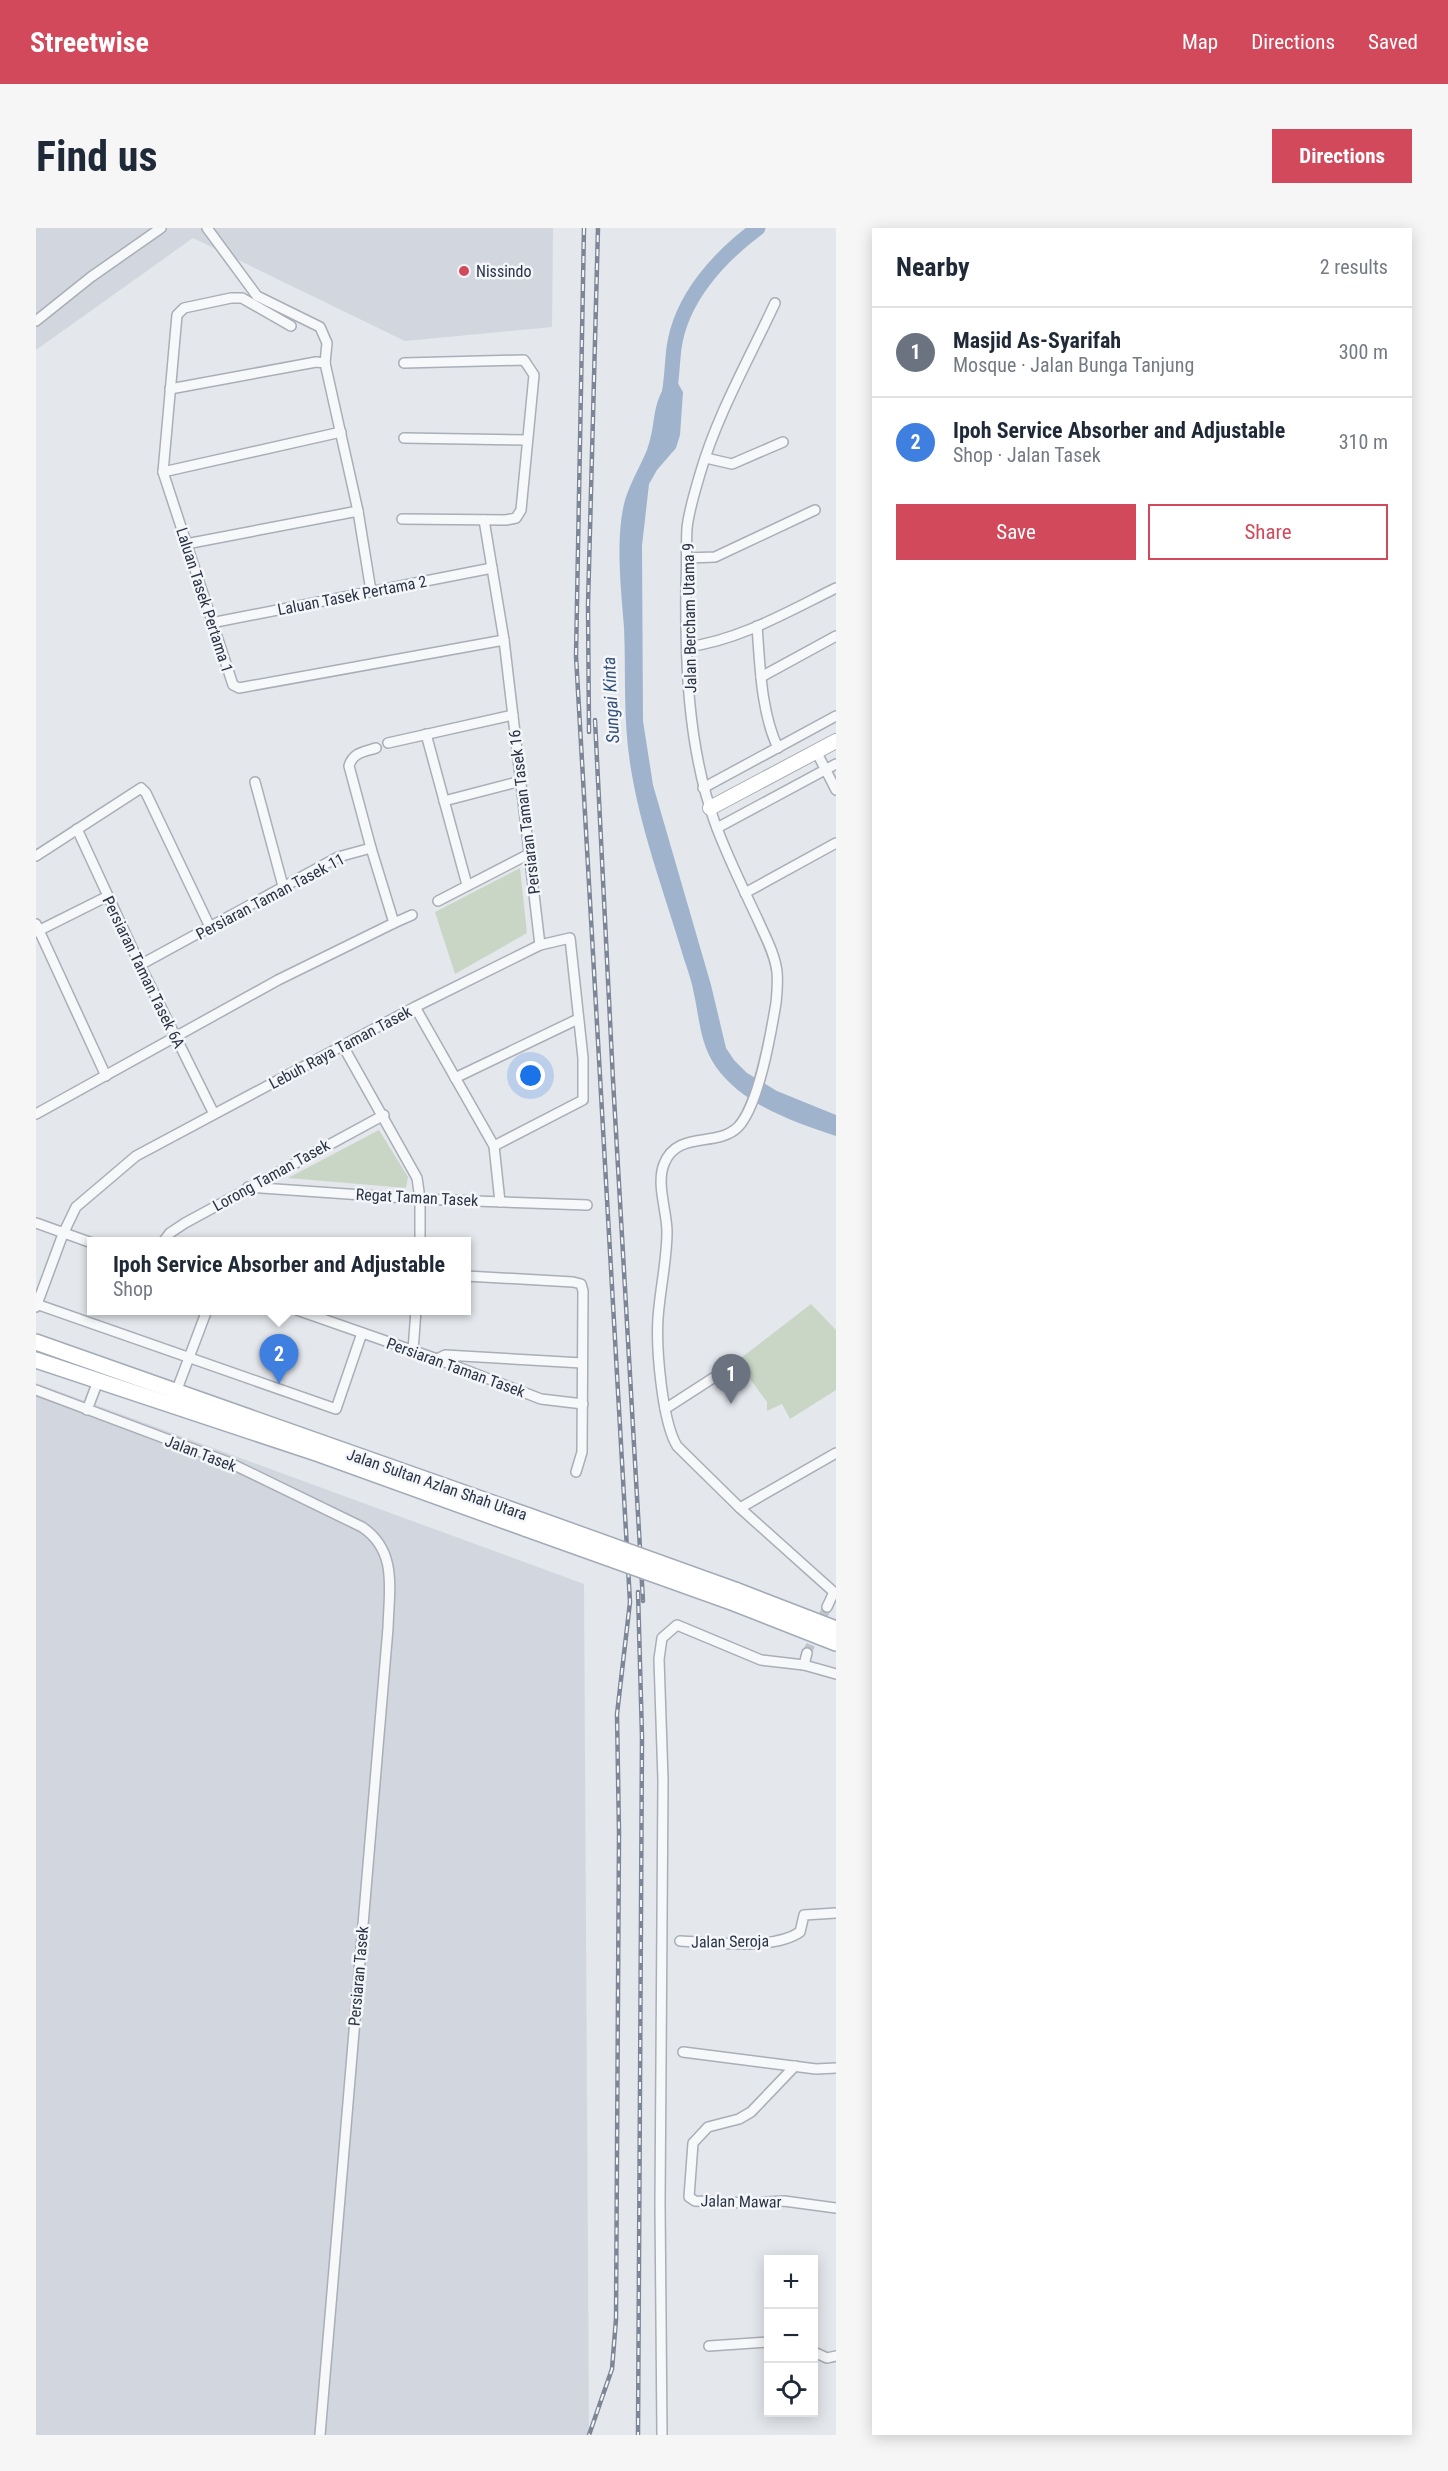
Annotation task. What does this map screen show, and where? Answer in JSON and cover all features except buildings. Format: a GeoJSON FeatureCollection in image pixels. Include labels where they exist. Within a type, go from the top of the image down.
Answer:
{"type":"FeatureCollection","features":[{"type":"Feature","properties":{"kind":"main road","name":"Jalan Sultan Azlan Shah Utara"},"geometry":{"type":"LineString","coordinates":[[36,1342],[528,1523],[734,1596],[836,1629]]}},
{"type":"Feature","properties":{"kind":"main road","name":"Jalan Sultan Azlan Shah Utara"},"geometry":{"type":"LineString","coordinates":[[36,1360],[528,1523]]}},
{"type":"Feature","properties":{"kind":"main road","name":"Jalan Sultan Azlan Shah Utara"},"geometry":{"type":"LineString","coordinates":[[734,1596],[836,1642]]}},
{"type":"Feature","properties":{"kind":"street"},"geometry":{"type":"LineString","coordinates":[[36,321],[91,277],[161,228]]}},
{"type":"Feature","properties":{"kind":"street"},"geometry":{"type":"LineString","coordinates":[[207,228],[258,296],[320,327],[327,344],[325,363],[358,511],[371,591]]}},
{"type":"Feature","properties":{"kind":"street","name":"Laluan Tasek Pertama 1"},"geometry":{"type":"LineString","coordinates":[[291,326],[242,298],[231,298],[184,308],[177,315],[163,472],[233,685],[239,688],[504,640]]}},
{"type":"Feature","properties":{"kind":"street","name":"Jalan Bercham Utama 9"},"geometry":{"type":"LineString","coordinates":[[740,1508],[677,1446],[671,1436],[665,1409],[658,1321],[667,1232],[662,1186],[664,1164],[670,1154],[681,1144],[715,1138],[736,1129],[751,1104],[762,1069],[778,984],[774,959],[766,937],[717,828],[703,788],[688,692],[687,648],[687,526],[711,441],[775,303]]}},
{"type":"Feature","properties":{"kind":"street"},"geometry":{"type":"LineString","coordinates":[[402,519],[516,518],[521,510],[534,375],[524,360],[404,363]]}},
{"type":"Feature","properties":{"kind":"street"},"geometry":{"type":"LineString","coordinates":[[170,389],[316,362],[325,363]]}},
{"type":"Feature","properties":{"kind":"street"},"geometry":{"type":"LineString","coordinates":[[163,472],[341,432]]}},
{"type":"Feature","properties":{"kind":"street"},"geometry":{"type":"LineString","coordinates":[[404,438],[528,440]]}},
{"type":"Feature","properties":{"kind":"street"},"geometry":{"type":"LineString","coordinates":[[706,458],[732,465],[783,442]]}},
{"type":"Feature","properties":{"kind":"street"},"geometry":{"type":"LineString","coordinates":[[687,558],[715,557],[815,510]]}},
{"type":"Feature","properties":{"kind":"street"},"geometry":{"type":"LineString","coordinates":[[186,544],[358,511]]}},
{"type":"Feature","properties":{"kind":"street","name":"Persiaran Taman Tasek 16"},"geometry":{"type":"LineString","coordinates":[[484,520],[504,640],[540,945]]}},
{"type":"Feature","properties":{"kind":"street","name":"Laluan Tasek Pertama 2"},"geometry":{"type":"LineString","coordinates":[[211,623],[492,568]]}},
{"type":"Feature","properties":{"kind":"street"},"geometry":{"type":"LineString","coordinates":[[687,648],[715,642],[757,626],[836,588]]}},
{"type":"Feature","properties":{"kind":"street"},"geometry":{"type":"LineString","coordinates":[[757,626],[761,677],[771,733],[778,748]]}},
{"type":"Feature","properties":{"kind":"street"},"geometry":{"type":"LineString","coordinates":[[761,677],[836,636]]}},
{"type":"Feature","properties":{"kind":"street"},"geometry":{"type":"LineString","coordinates":[[388,743],[513,715]]}},
{"type":"Feature","properties":{"kind":"street"},"geometry":{"type":"LineString","coordinates":[[703,788],[836,716]]}},
{"type":"Feature","properties":{"kind":"street"},"geometry":{"type":"LineString","coordinates":[[426,734],[467,885]]}},
{"type":"Feature","properties":{"kind":"street"},"geometry":{"type":"LineString","coordinates":[[710,808],[836,741]]}},
{"type":"Feature","properties":{"kind":"street"},"geometry":{"type":"LineString","coordinates":[[376,748],[356,754],[351,759],[350,766],[371,848],[394,923]]}},
{"type":"Feature","properties":{"kind":"street"},"geometry":{"type":"LineString","coordinates":[[816,751],[836,790]]}},
{"type":"Feature","properties":{"kind":"street"},"geometry":{"type":"LineString","coordinates":[[717,828],[836,764]]}},
{"type":"Feature","properties":{"kind":"street"},"geometry":{"type":"LineString","coordinates":[[444,801],[521,781]]}},
{"type":"Feature","properties":{"kind":"street"},"geometry":{"type":"LineString","coordinates":[[255,782],[283,886]]}},
{"type":"Feature","properties":{"kind":"street"},"geometry":{"type":"LineString","coordinates":[[36,856],[141,788],[146,793],[210,927]]}},
{"type":"Feature","properties":{"kind":"street","name":"Persiaran Taman Tasek 6A"},"geometry":{"type":"LineString","coordinates":[[77,829],[140,965],[214,1114]]}},
{"type":"Feature","properties":{"kind":"street"},"geometry":{"type":"LineString","coordinates":[[745,892],[836,843]]}},
{"type":"Feature","properties":{"kind":"street","name":"Persiaran Taman Tasek 11"},"geometry":{"type":"LineString","coordinates":[[140,965],[338,857],[371,848]]}},
{"type":"Feature","properties":{"kind":"street"},"geometry":{"type":"LineString","coordinates":[[438,901],[529,854]]}},
{"type":"Feature","properties":{"kind":"street"},"geometry":{"type":"LineString","coordinates":[[106,1076],[37,929],[108,896]]}},
{"type":"Feature","properties":{"kind":"street"},"geometry":{"type":"LineString","coordinates":[[36,1114],[303,967],[412,915]]}},
{"type":"Feature","properties":{"kind":"street","name":"Lebuh Raya Taman Tasek"},"geometry":{"type":"LineString","coordinates":[[36,1305],[63,1234],[79,1203],[129,1161],[415,1007],[540,945],[570,938],[583,1058],[583,1100],[494,1146]]}},
{"type":"Feature","properties":{"kind":"street"},"geometry":{"type":"LineString","coordinates":[[415,1007],[494,1146],[500,1202]]}},
{"type":"Feature","properties":{"kind":"street"},"geometry":{"type":"LineString","coordinates":[[455,1078],[578,1019]]}},
{"type":"Feature","properties":{"kind":"street"},"geometry":{"type":"LineString","coordinates":[[343,1046],[414,1170],[420,1199],[420,1237]]}},
{"type":"Feature","properties":{"kind":"street","name":"Lorong Taman Tasek"},"geometry":{"type":"LineString","coordinates":[[167,1237],[185,1223],[248,1187],[384,1115]]}},
{"type":"Feature","properties":{"kind":"street","name":"Regat Taman Tasek"},"geometry":{"type":"LineString","coordinates":[[248,1187],[420,1199],[587,1205]]}},
{"type":"Feature","properties":{"kind":"street"},"geometry":{"type":"LineString","coordinates":[[36,1223],[87,1241]]}},
{"type":"Feature","properties":{"kind":"street"},"geometry":{"type":"LineString","coordinates":[[471,1276],[581,1284],[583,1291],[582,1452],[576,1472]]}},
{"type":"Feature","properties":{"kind":"street"},"geometry":{"type":"LineString","coordinates":[[36,1305],[336,1409],[362,1333]]}},
{"type":"Feature","properties":{"kind":"street"},"geometry":{"type":"LineString","coordinates":[[176,1392],[205,1315]]}},
{"type":"Feature","properties":{"kind":"street","name":"Persiaran Taman Tasek"},"geometry":{"type":"LineString","coordinates":[[309,1315],[437,1359],[542,1399],[583,1404]]}},
{"type":"Feature","properties":{"kind":"street"},"geometry":{"type":"LineString","coordinates":[[413,1352],[416,1315]]}},
{"type":"Feature","properties":{"kind":"street"},"geometry":{"type":"LineString","coordinates":[[437,1359],[445,1355],[479,1359],[582,1363]]}},
{"type":"Feature","properties":{"kind":"street"},"geometry":{"type":"LineString","coordinates":[[471,1372],[479,1359]]}},
{"type":"Feature","properties":{"kind":"street"},"geometry":{"type":"LineString","coordinates":[[665,1409],[727,1369]]}},
{"type":"Feature","properties":{"kind":"street"},"geometry":{"type":"LineString","coordinates":[[87,1410],[98,1381]]}},
{"type":"Feature","properties":{"kind":"street","name":"Jalan Tasek"},"geometry":{"type":"LineString","coordinates":[[36,1390],[228,1462],[362,1527]]}},
{"type":"Feature","properties":{"kind":"street"},"geometry":{"type":"LineString","coordinates":[[827,1607],[835,1593],[740,1508],[836,1453]]}},
{"type":"Feature","properties":{"kind":"street","name":"Persiaran Tasek"},"geometry":{"type":"LineString","coordinates":[[320,2435],[387,1628],[389,1571],[386,1558],[375,1535],[362,1527]]}},
{"type":"Feature","properties":{"kind":"street"},"geometry":{"type":"LineString","coordinates":[[662,2435],[660,2202],[663,1780],[659,1659],[663,1638],[676,1625],[761,1660],[804,1665],[836,1674]]}},
{"type":"Feature","properties":{"kind":"street"},"geometry":{"type":"LineString","coordinates":[[804,1665],[807,1653]]}},
{"type":"Feature","properties":{"kind":"street","name":"Jalan Seroja"},"geometry":{"type":"LineString","coordinates":[[680,1941],[756,1943],[790,1939],[800,1932],[804,1915],[836,1913]]}},
{"type":"Feature","properties":{"kind":"street"},"geometry":{"type":"LineString","coordinates":[[683,2052],[795,2067],[836,2068]]}},
{"type":"Feature","properties":{"kind":"street","name":"Jalan Mawar"},"geometry":{"type":"LineString","coordinates":[[795,2067],[751,2112],[739,2119],[708,2127],[693,2143],[689,2197],[695,2202],[750,2204],[784,2201],[836,2208]]}},
{"type":"Feature","properties":{"kind":"street"},"geometry":{"type":"LineString","coordinates":[[709,2346],[764,2342]]}},
{"type":"Feature","properties":{"kind":"street"},"geometry":{"type":"LineString","coordinates":[[818,2354],[827,2358],[836,2356]]}},
{"type":"Feature","properties":{"kind":"shaded area"},"geometry":{"type":"Polygon","coordinates":[[[36,228],[553,228],[552,327],[405,341],[193,238],[36,350],[36,228]]]}},
{"type":"Feature","properties":{"kind":"shaded area"},"geometry":{"type":"Polygon","coordinates":[[[36,1383],[584,1584],[589,2435],[36,2435],[36,1383]]]}},
{"type":"Feature","properties":{"kind":"green space"},"geometry":{"type":"Polygon","coordinates":[[[520,868],[527,933],[455,974],[435,912],[520,868]]]}},
{"type":"Feature","properties":{"kind":"green space"},"geometry":{"type":"Polygon","coordinates":[[[379,1130],[408,1177],[406,1188],[288,1178],[379,1130]]]}},
{"type":"Feature","properties":{"kind":"green space"},"geometry":{"type":"Polygon","coordinates":[[[811,1304],[836,1330],[836,1390],[790,1419],[782,1404],[767,1411],[767,1402],[737,1361],[811,1304]]]}},
{"type":"Feature","properties":{"kind":"water","name":"Sungai Kinta"},"geometry":{"type":"Polygon","coordinates":[[[673,375],[683,392],[680,435],[676,448],[657,470],[649,484],[642,546],[643,721],[653,785],[711,985],[726,1048],[747,1073],[777,1091],[836,1115],[836,1136],[803,1125],[755,1102],[740,1092],[716,1067],[701,1032],[691,981],[634,788],[626,729],[620,530],[625,500],[647,450],[657,403],[665,385],[673,375]]]}},
{"type":"Feature","properties":{"kind":"waterway","name":"Sungai Kinta"},"geometry":{"type":"LineString","coordinates":[[669,395],[678,330],[693,296],[729,252],[758,228]]}},
{"type":"Feature","properties":{"kind":"tunnel"},"geometry":{"type":"LineString","coordinates":[[807,1653],[827,1607]]}},
{"type":"Feature","properties":{"kind":"railway"},"geometry":{"type":"LineString","coordinates":[[584,228],[576,656],[630,1602],[617,1714],[619,1833],[616,2319],[612,2369],[589,2435]]}},
{"type":"Feature","properties":{"kind":"railway"},"geometry":{"type":"LineString","coordinates":[[589,732],[588,605],[598,228]]}},
{"type":"Feature","properties":{"kind":"railway"},"geometry":{"type":"LineString","coordinates":[[595,720],[643,1601]]}},
{"type":"Feature","properties":{"kind":"railway"},"geometry":{"type":"LineString","coordinates":[[638,1592],[642,1737],[638,2435]]}},
{"type":"Feature","properties":{"kind":"place","name":"Nissindo"},"geometry":{"type":"Point","coordinates":[464,271]}},
{"type":"Feature","properties":{"kind":"place","name":"Ipoh Service Absorber and Adjustable"},"geometry":{"type":"Point","coordinates":[279,1384]}},
{"type":"Feature","properties":{"kind":"place","name":"Masjid As-Syarifah"},"geometry":{"type":"Point","coordinates":[731,1404]}}]}
